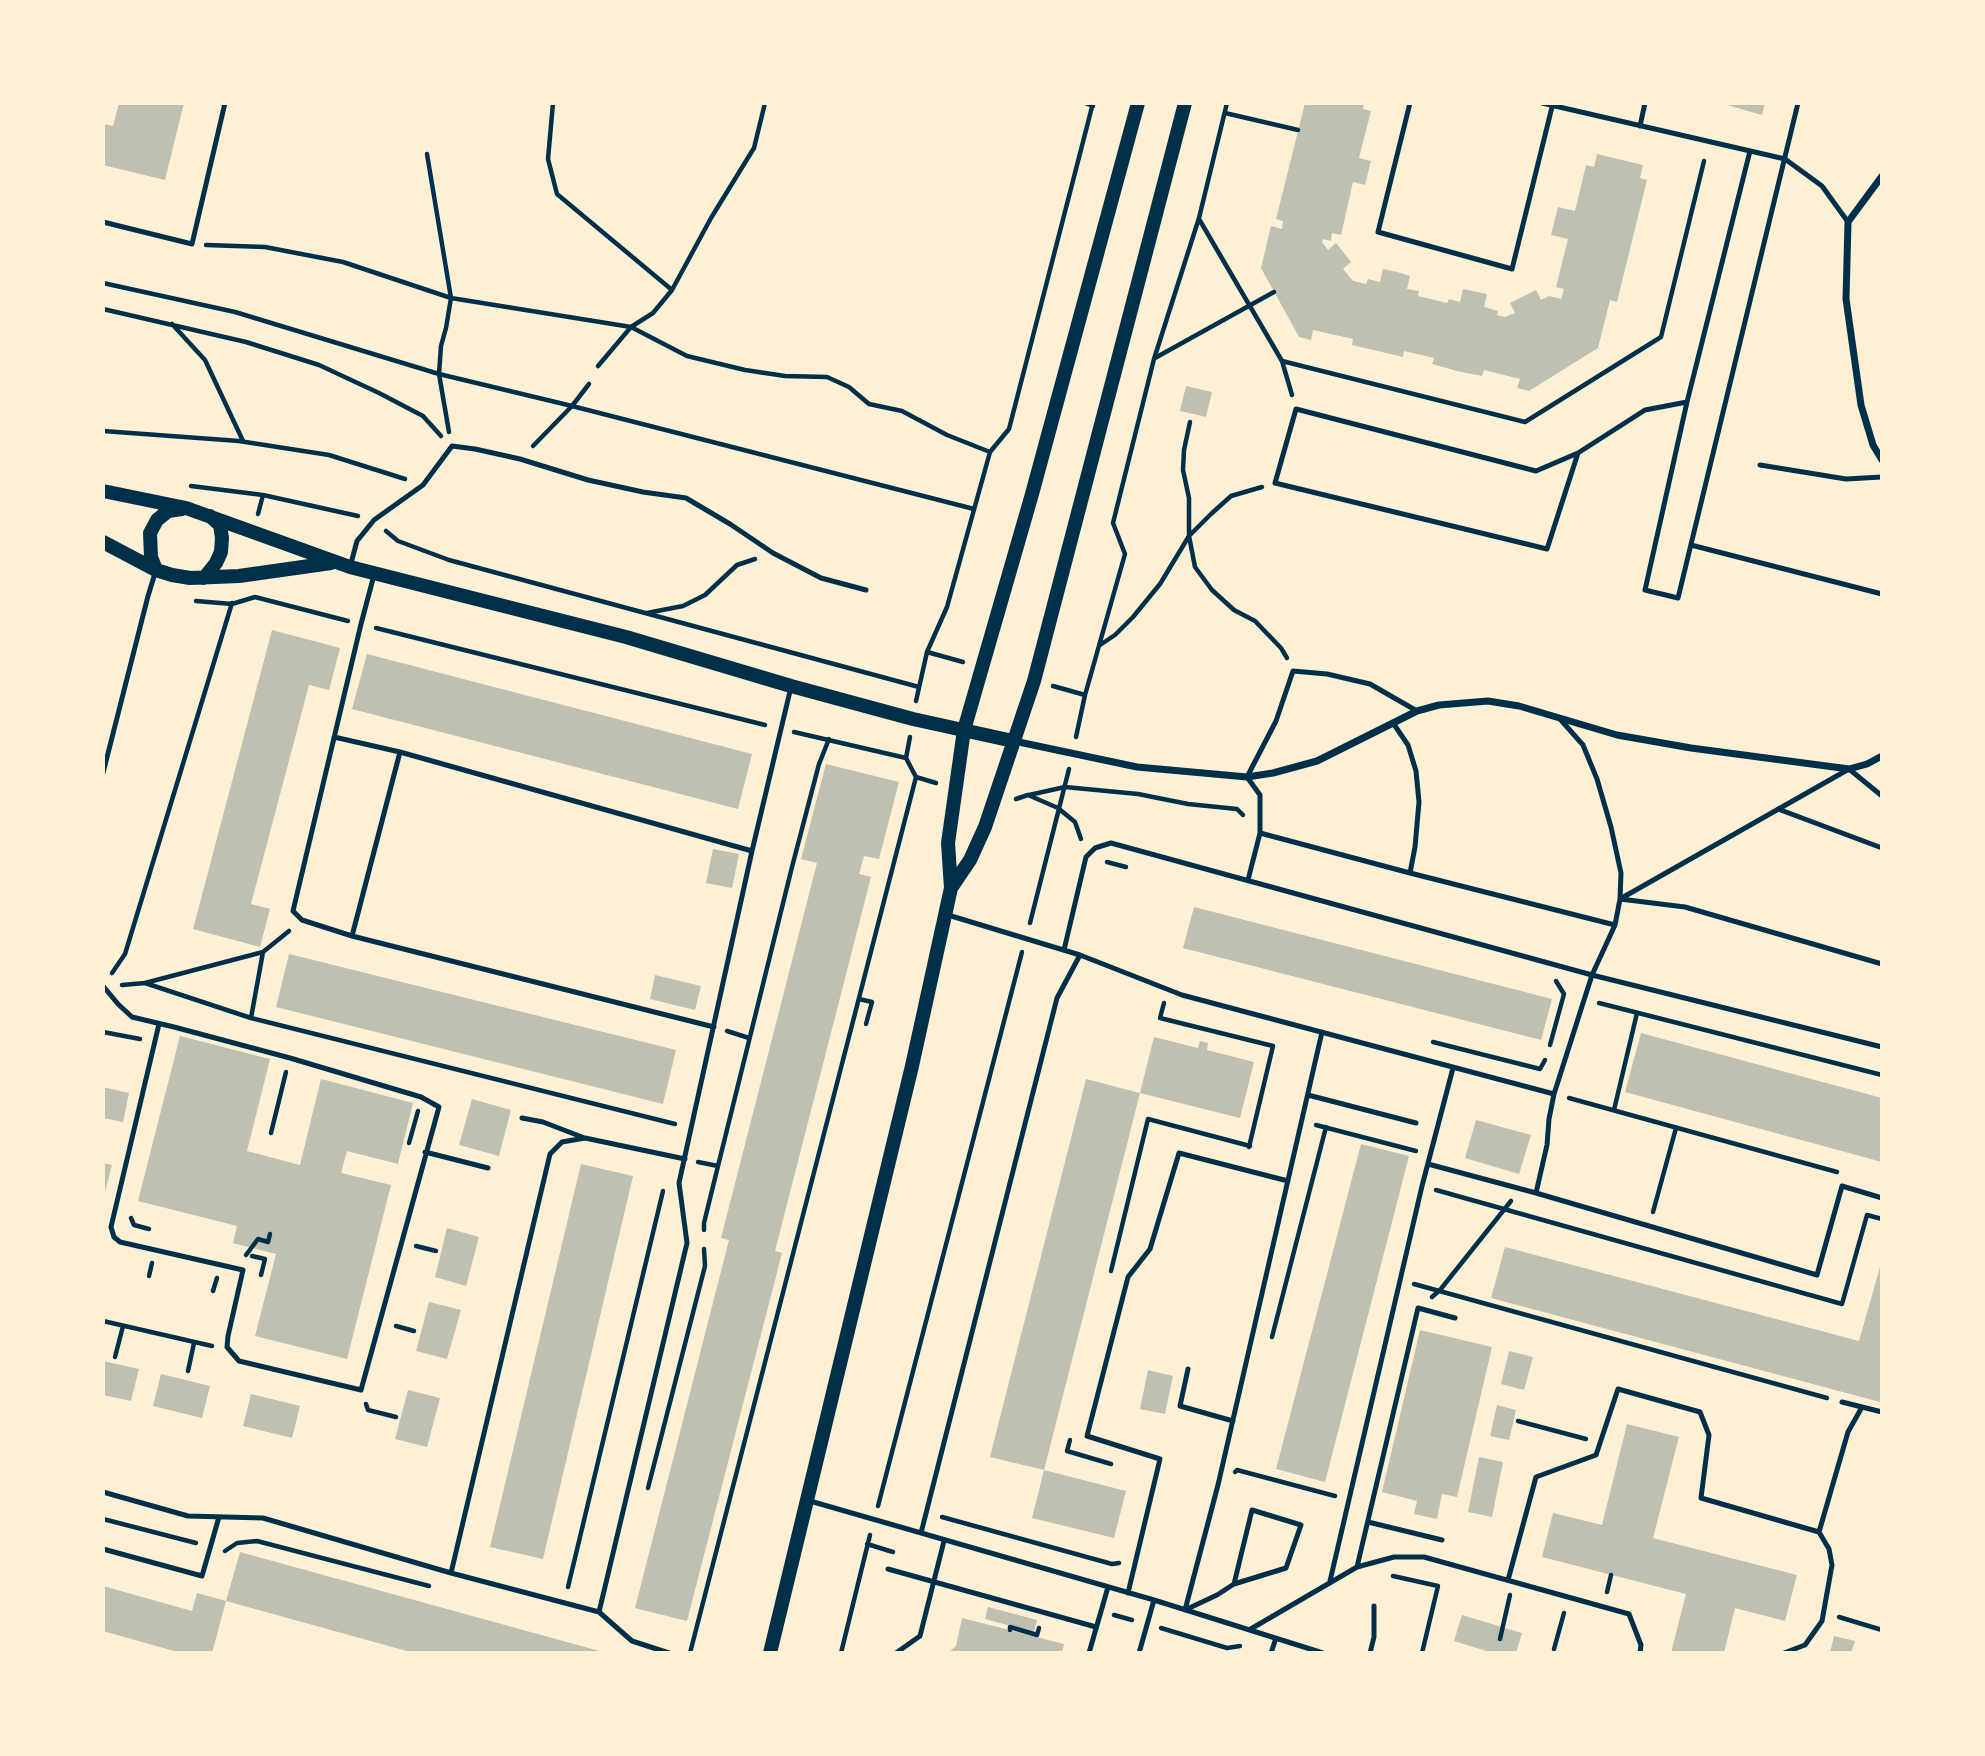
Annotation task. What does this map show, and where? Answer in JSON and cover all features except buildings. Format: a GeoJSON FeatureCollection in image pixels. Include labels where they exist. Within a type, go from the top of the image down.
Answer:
{"type":"FeatureCollection","features":[{"type":"Feature","properties":{"kind":"main road"},"geometry":{"type":"LineString","coordinates":[[770,1653],[912,1066],[951,888],[948,843],[964,730],[1032,494],[1138,103]]}},
{"type":"Feature","properties":{"kind":"main road"},"geometry":{"type":"LineString","coordinates":[[951,888],[970,860],[985,827],[1034,681],[1185,103]]}},
{"type":"Feature","properties":{"kind":"main road"},"geometry":{"type":"LineString","coordinates":[[103,491],[186,508],[333,562],[375,574],[626,637],[913,719],[1013,741]]}},
{"type":"Feature","properties":{"kind":"main road"},"geometry":{"type":"LineString","coordinates":[[156,570],[151,557],[150,533],[157,520],[168,511],[186,508]]}},
{"type":"Feature","properties":{"kind":"main road"},"geometry":{"type":"LineString","coordinates":[[204,578],[221,552],[220,525],[210,516]]}},
{"type":"Feature","properties":{"kind":"main road"},"geometry":{"type":"LineString","coordinates":[[103,542],[156,570],[190,578],[239,576],[333,562]]}},
{"type":"Feature","properties":{"kind":"street"},"geometry":{"type":"LineString","coordinates":[[1881,181],[1848,222],[1846,299],[1861,405],[1872,445],[1882,460]]}},
{"type":"Feature","properties":{"kind":"street"},"geometry":{"type":"LineString","coordinates":[[1013,741],[1138,768],[1247,777],[1317,761],[1417,711],[1439,705],[1488,701],[1519,706],[1617,735],[1691,748],[1849,769],[1882,756]]}},
{"type":"Feature","properties":{"kind":"lane"},"geometry":{"type":"LineString","coordinates":[[103,222],[191,244],[225,103]]}},
{"type":"Feature","properties":{"kind":"lane"},"geometry":{"type":"LineString","coordinates":[[1410,103],[1378,232],[1512,269],[1553,104]]}},
{"type":"Feature","properties":{"kind":"lane"},"geometry":{"type":"LineString","coordinates":[[1542,103],[1785,159],[1822,186],[1848,222]]}},
{"type":"Feature","properties":{"kind":"lane"},"geometry":{"type":"LineString","coordinates":[[1640,126],[1645,103]]}},
{"type":"Feature","properties":{"kind":"lane"},"geometry":{"type":"LineString","coordinates":[[1750,151],[1687,402],[1645,590],[1678,598],[1798,103]]}},
{"type":"Feature","properties":{"kind":"lane"},"geometry":{"type":"LineString","coordinates":[[1578,453],[1547,549],[1275,483],[1296,409],[1536,471],[1578,453],[1645,410],[1687,402]]}},
{"type":"Feature","properties":{"kind":"lane"},"geometry":{"type":"LineString","coordinates":[[350,567],[357,541],[374,520],[423,485],[452,446],[520,459],[610,485],[686,498],[773,554],[821,578],[866,590]]}},
{"type":"Feature","properties":{"kind":"lane"},"geometry":{"type":"LineString","coordinates":[[1760,465],[1846,479],[1882,477]]}},
{"type":"Feature","properties":{"kind":"lane"},"geometry":{"type":"LineString","coordinates":[[1691,545],[1882,594]]}},
{"type":"Feature","properties":{"kind":"lane"},"geometry":{"type":"LineString","coordinates":[[103,774],[156,570]]}},
{"type":"Feature","properties":{"kind":"lane"},"geometry":{"type":"LineString","coordinates":[[375,574],[293,911],[302,920],[352,936],[714,1027]]}},
{"type":"Feature","properties":{"kind":"lane"},"geometry":{"type":"LineString","coordinates":[[1248,880],[1260,833],[1259,795],[1247,777],[1276,721],[1293,671],[1327,674],[1370,684],[1417,711]]}},
{"type":"Feature","properties":{"kind":"lane"},"geometry":{"type":"LineString","coordinates":[[599,1612],[687,1243],[679,1183],[791,686]]}},
{"type":"Feature","properties":{"kind":"lane"},"geometry":{"type":"LineString","coordinates":[[1536,1193],[1547,1145],[1554,1094],[1583,999],[1615,925],[1620,899],[1621,873],[1597,779],[1583,745],[1558,717]]}},
{"type":"Feature","properties":{"kind":"lane"},"geometry":{"type":"LineString","coordinates":[[1393,723],[1408,745],[1416,771],[1419,802],[1410,873]]}},
{"type":"Feature","properties":{"kind":"lane"},"geometry":{"type":"LineString","coordinates":[[334,737],[400,752],[752,851]]}},
{"type":"Feature","properties":{"kind":"lane"},"geometry":{"type":"LineString","coordinates":[[352,936],[400,752]]}},
{"type":"Feature","properties":{"kind":"lane"},"geometry":{"type":"LineString","coordinates":[[1620,899],[1849,769],[1882,796]]}},
{"type":"Feature","properties":{"kind":"lane"},"geometry":{"type":"LineString","coordinates":[[1778,809],[1882,848]]}},
{"type":"Feature","properties":{"kind":"lane"},"geometry":{"type":"LineString","coordinates":[[1260,833],[1615,925]]}},
{"type":"Feature","properties":{"kind":"lane"},"geometry":{"type":"LineString","coordinates":[[1064,950],[1086,857],[1095,848],[1111,843],[1592,975],[1882,1046]]}},
{"type":"Feature","properties":{"kind":"lane"},"geometry":{"type":"LineString","coordinates":[[1620,899],[1685,907],[1882,964]]}},
{"type":"Feature","properties":{"kind":"lane"},"geometry":{"type":"LineString","coordinates":[[945,915],[1080,955],[1182,995],[1554,1094]]}},
{"type":"Feature","properties":{"kind":"lane"},"geometry":{"type":"LineString","coordinates":[[921,1533],[1057,998],[1080,955]]}},
{"type":"Feature","properties":{"kind":"lane"},"geometry":{"type":"LineString","coordinates":[[103,986],[132,1017],[159,1024],[290,1058],[421,1097],[439,1107],[360,1390],[239,1360],[227,1347],[243,1270],[120,1242],[114,1237],[111,1227],[159,1024]]}},
{"type":"Feature","properties":{"kind":"lane"},"geometry":{"type":"LineString","coordinates":[[1185,1610],[1218,1485],[1322,1032]]}},
{"type":"Feature","properties":{"kind":"lane"},"geometry":{"type":"LineString","coordinates":[[1330,1581],[1400,1279],[1453,1068]]}},
{"type":"Feature","properties":{"kind":"lane"},"geometry":{"type":"LineString","coordinates":[[1308,1095],[1416,1123]]}},
{"type":"Feature","properties":{"kind":"lane"},"geometry":{"type":"LineString","coordinates":[[522,1118],[543,1122],[585,1138],[685,1159]]}},
{"type":"Feature","properties":{"kind":"lane"},"geometry":{"type":"LineString","coordinates":[[451,1573],[550,1154],[562,1142],[585,1138]]}},
{"type":"Feature","properties":{"kind":"lane"},"geometry":{"type":"LineString","coordinates":[[425,1152],[488,1168]]}},
{"type":"Feature","properties":{"kind":"lane"},"geometry":{"type":"LineString","coordinates":[[1128,1593],[1160,1459],[1087,1436],[1128,1277],[1150,1249],[1179,1153],[1288,1181]]}},
{"type":"Feature","properties":{"kind":"lane"},"geometry":{"type":"LineString","coordinates":[[1428,1164],[1817,1275],[1842,1186],[1882,1198]]}},
{"type":"Feature","properties":{"kind":"lane"},"geometry":{"type":"LineString","coordinates":[[1357,1567],[1418,1308],[1455,1318]]}},
{"type":"Feature","properties":{"kind":"lane"},"geometry":{"type":"LineString","coordinates":[[1188,1369],[1180,1406],[1233,1421]]}},
{"type":"Feature","properties":{"kind":"lane"},"geometry":{"type":"LineString","coordinates":[[1510,1581],[1536,1476],[1596,1455],[1618,1389],[1700,1412],[1709,1435],[1700,1498],[1819,1532],[1829,1549],[1832,1565],[1822,1621],[1805,1645],[1784,1653]]}},
{"type":"Feature","properties":{"kind":"lane"},"geometry":{"type":"LineString","coordinates":[[1842,1402],[1882,1412]]}},
{"type":"Feature","properties":{"kind":"lane"},"geometry":{"type":"LineString","coordinates":[[1819,1532],[1848,1432],[1863,1407]]}},
{"type":"Feature","properties":{"kind":"lane"},"geometry":{"type":"LineString","coordinates":[[103,1492],[188,1516],[263,1518],[451,1573],[599,1612],[632,1641],[668,1653]]}},
{"type":"Feature","properties":{"kind":"lane"},"geometry":{"type":"LineString","coordinates":[[807,1500],[1154,1600],[1323,1653]]}},
{"type":"Feature","properties":{"kind":"lane"},"geometry":{"type":"LineString","coordinates":[[1185,1610],[1234,1584],[1286,1568],[1301,1525],[1252,1510],[1234,1584]]}},
{"type":"Feature","properties":{"kind":"lane"},"geometry":{"type":"LineString","coordinates":[[103,1549],[202,1576],[219,1517]]}},
{"type":"Feature","properties":{"kind":"lane"},"geometry":{"type":"LineString","coordinates":[[1368,1522],[1442,1540]]}},
{"type":"Feature","properties":{"kind":"lane"},"geometry":{"type":"LineString","coordinates":[[896,1653],[920,1636],[944,1541]]}},
{"type":"Feature","properties":{"kind":"lane"},"geometry":{"type":"LineString","coordinates":[[1249,1630],[1357,1567],[1394,1558],[1424,1557],[1629,1614],[1641,1645],[1640,1653]]}},
{"type":"Feature","properties":{"kind":"lane"},"geometry":{"type":"LineString","coordinates":[[888,1569],[1096,1627]]}},
{"type":"Feature","properties":{"kind":"lane"},"geometry":{"type":"LineString","coordinates":[[1089,1653],[1108,1587]]}},
{"type":"Feature","properties":{"kind":"lane"},"geometry":{"type":"LineString","coordinates":[[1139,1653],[1154,1600]]}},
{"type":"Feature","properties":{"kind":"lane"},"geometry":{"type":"LineString","coordinates":[[1370,1653],[1374,1637],[1374,1605]]}},
{"type":"Feature","properties":{"kind":"lane"},"geometry":{"type":"LineString","coordinates":[[1271,1653],[1276,1638]]}},
{"type":"Feature","properties":{"kind":"path"},"geometry":{"type":"LineString","coordinates":[[553,103],[548,159],[557,194],[672,289]]}},
{"type":"Feature","properties":{"kind":"path"},"geometry":{"type":"LineString","coordinates":[[598,366],[631,327],[653,313],[672,289],[754,148],[765,103]]}},
{"type":"Feature","properties":{"kind":"path"},"geometry":{"type":"LineString","coordinates":[[982,667],[927,652],[947,607],[990,452],[1009,429],[1093,105],[1085,103]]}},
{"type":"Feature","properties":{"kind":"path"},"geometry":{"type":"LineString","coordinates":[[841,1653],[1065,787],[1085,695],[1125,554],[1113,523],[1154,359],[1199,218],[1227,103]]}},
{"type":"Feature","properties":{"kind":"path"},"geometry":{"type":"LineString","coordinates":[[1225,113],[1298,130]]}},
{"type":"Feature","properties":{"kind":"path"},"geometry":{"type":"LineString","coordinates":[[427,154],[452,298],[441,346],[439,374],[452,446]]}},
{"type":"Feature","properties":{"kind":"path"},"geometry":{"type":"LineString","coordinates":[[1282,361],[1525,422],[1661,337],[1704,161]]}},
{"type":"Feature","properties":{"kind":"path"},"geometry":{"type":"LineString","coordinates":[[1199,218],[1282,361],[1296,409]]}},
{"type":"Feature","properties":{"kind":"path"},"geometry":{"type":"LineString","coordinates":[[191,244],[265,247],[343,262],[452,298],[631,327],[687,356],[785,376],[827,377],[849,387],[869,404],[902,411],[947,435],[990,452]]}},
{"type":"Feature","properties":{"kind":"path"},"geometry":{"type":"LineString","coordinates":[[103,284],[234,312],[439,374],[572,405],[974,509]]}},
{"type":"Feature","properties":{"kind":"path"},"geometry":{"type":"LineString","coordinates":[[1154,359],[1274,292]]}},
{"type":"Feature","properties":{"kind":"path"},"geometry":{"type":"LineString","coordinates":[[103,309],[246,342],[319,365],[423,416],[452,446]]}},
{"type":"Feature","properties":{"kind":"path"},"geometry":{"type":"LineString","coordinates":[[171,323],[205,360],[243,442]]}},
{"type":"Feature","properties":{"kind":"path"},"geometry":{"type":"LineString","coordinates":[[520,459],[589,384]]}},
{"type":"Feature","properties":{"kind":"path"},"geometry":{"type":"LineString","coordinates":[[1190,422],[1183,470],[1189,498],[1189,536],[1195,567],[1212,590],[1234,610],[1255,621],[1273,639],[1293,671]]}},
{"type":"Feature","properties":{"kind":"path"},"geometry":{"type":"LineString","coordinates":[[103,431],[243,442],[329,454],[423,485]]}},
{"type":"Feature","properties":{"kind":"path"},"geometry":{"type":"LineString","coordinates":[[1099,645],[1115,635],[1140,609],[1160,584],[1189,536],[1231,496],[1275,483]]}},
{"type":"Feature","properties":{"kind":"path"},"geometry":{"type":"LineString","coordinates":[[183,485],[263,495],[374,520],[398,541],[449,560],[919,687]]}},
{"type":"Feature","properties":{"kind":"path"},"geometry":{"type":"LineString","coordinates":[[644,613],[683,606],[705,595],[737,565],[773,554]]}},
{"type":"Feature","properties":{"kind":"path"},"geometry":{"type":"LineString","coordinates":[[184,599],[232,604],[255,597],[906,758],[916,777],[690,1653]]}},
{"type":"Feature","properties":{"kind":"path"},"geometry":{"type":"LineString","coordinates":[[110,975],[125,954],[225,629]]}},
{"type":"Feature","properties":{"kind":"path"},"geometry":{"type":"LineString","coordinates":[[1034,681],[1085,695]]}},
{"type":"Feature","properties":{"kind":"path"},"geometry":{"type":"LineString","coordinates":[[704,1234],[704,1223],[756,1012],[819,764],[829,739]]}},
{"type":"Feature","properties":{"kind":"path"},"geometry":{"type":"LineString","coordinates":[[1028,795],[1065,787],[1138,794],[1188,804],[1237,809],[1260,833]]}},
{"type":"Feature","properties":{"kind":"path"},"geometry":{"type":"LineString","coordinates":[[1058,808],[1075,822],[1086,857],[1127,867]]}},
{"type":"Feature","properties":{"kind":"path"},"geometry":{"type":"LineString","coordinates":[[117,985],[145,983],[263,952],[302,920]]}},
{"type":"Feature","properties":{"kind":"path"},"geometry":{"type":"LineString","coordinates":[[251,1018],[263,952]]}},
{"type":"Feature","properties":{"kind":"path"},"geometry":{"type":"LineString","coordinates":[[1554,978],[1564,993],[1583,999],[1882,1075]]}},
{"type":"Feature","properties":{"kind":"path"},"geometry":{"type":"LineString","coordinates":[[145,983],[251,1018],[678,1125],[564,1603]]}},
{"type":"Feature","properties":{"kind":"path"},"geometry":{"type":"LineString","coordinates":[[1539,1069],[1545,1060],[1564,993]]}},
{"type":"Feature","properties":{"kind":"path"},"geometry":{"type":"LineString","coordinates":[[859,999],[872,1002],[866,1024]]}},
{"type":"Feature","properties":{"kind":"path"},"geometry":{"type":"LineString","coordinates":[[1614,1111],[1637,1013]]}},
{"type":"Feature","properties":{"kind":"path"},"geometry":{"type":"LineString","coordinates":[[1160,1018],[1273,1046],[1244,1170]]}},
{"type":"Feature","properties":{"kind":"path"},"geometry":{"type":"LineString","coordinates":[[1421,1039],[1539,1069],[1554,1094],[1842,1174]]}},
{"type":"Feature","properties":{"kind":"path"},"geometry":{"type":"LineString","coordinates":[[271,1133],[290,1058]]}},
{"type":"Feature","properties":{"kind":"path"},"geometry":{"type":"LineString","coordinates":[[408,1148],[421,1097]]}},
{"type":"Feature","properties":{"kind":"path"},"geometry":{"type":"LineString","coordinates":[[1302,1121],[1430,1154]]}},
{"type":"Feature","properties":{"kind":"path"},"geometry":{"type":"LineString","coordinates":[[1271,1338],[1326,1127]]}},
{"type":"Feature","properties":{"kind":"path"},"geometry":{"type":"LineString","coordinates":[[1649,1227],[1676,1128]]}},
{"type":"Feature","properties":{"kind":"path"},"geometry":{"type":"LineString","coordinates":[[1418,1308],[1440,1290],[1520,1189]]}},
{"type":"Feature","properties":{"kind":"path"},"geometry":{"type":"LineString","coordinates":[[130,1216],[134,1225],[160,1232]]}},
{"type":"Feature","properties":{"kind":"path"},"geometry":{"type":"LineString","coordinates":[[247,1255],[258,1239],[268,1242],[270,1234]]}},
{"type":"Feature","properties":{"kind":"path"},"geometry":{"type":"LineString","coordinates":[[647,1492],[705,1266],[704,1245]]}},
{"type":"Feature","properties":{"kind":"path"},"geometry":{"type":"LineString","coordinates":[[235,1251],[265,1259],[259,1283]]}},
{"type":"Feature","properties":{"kind":"path"},"geometry":{"type":"LineString","coordinates":[[1400,1279],[1842,1402]]}},
{"type":"Feature","properties":{"kind":"path"},"geometry":{"type":"LineString","coordinates":[[103,1321],[194,1343],[227,1347]]}},
{"type":"Feature","properties":{"kind":"path"},"geometry":{"type":"LineString","coordinates":[[115,1357],[123,1326]]}},
{"type":"Feature","properties":{"kind":"path"},"geometry":{"type":"LineString","coordinates":[[187,1371],[194,1343]]}},
{"type":"Feature","properties":{"kind":"path"},"geometry":{"type":"LineString","coordinates":[[1518,1421],[1601,1443]]}},
{"type":"Feature","properties":{"kind":"path"},"geometry":{"type":"LineString","coordinates":[[1218,1485],[1237,1470],[1349,1500]]}},
{"type":"Feature","properties":{"kind":"path"},"geometry":{"type":"LineString","coordinates":[[103,1519],[225,1551],[237,1543],[257,1541],[441,1590]]}},
{"type":"Feature","properties":{"kind":"path"},"geometry":{"type":"LineString","coordinates":[[1500,1639],[1510,1581]]}},
{"type":"Feature","properties":{"kind":"path"},"geometry":{"type":"LineString","coordinates":[[1554,1649],[1568,1597]]}},
{"type":"Feature","properties":{"kind":"path"},"geometry":{"type":"LineString","coordinates":[[1823,1612],[1882,1630]]}},
{"type":"Feature","properties":{"kind":"path"},"geometry":{"type":"LineString","coordinates":[[1010,1630],[1010,1627],[1037,1635]]}}]}
